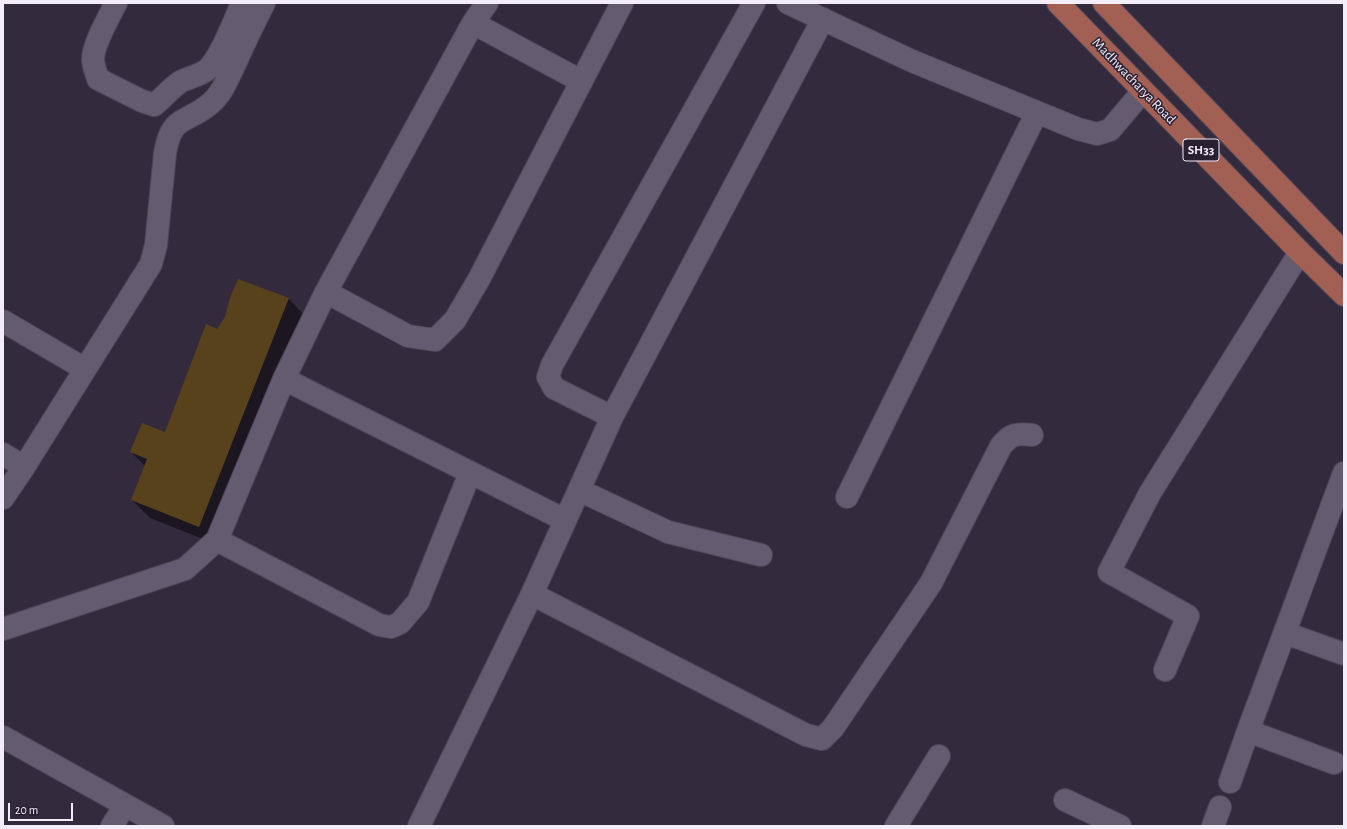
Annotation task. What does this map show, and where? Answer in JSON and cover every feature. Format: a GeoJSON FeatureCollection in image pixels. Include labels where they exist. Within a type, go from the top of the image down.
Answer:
{"type":"FeatureCollection","features":[{"type":"Feature","properties":{"kind":"main road","name":"Madhwacharya Road"},"geometry":{"type":"LineString","coordinates":[[1058,3],[1300,252],[1344,295]]}},
{"type":"Feature","properties":{"kind":"main road"},"geometry":{"type":"LineString","coordinates":[[1104,3],[1344,252]]}},
{"type":"Feature","properties":{"kind":"street"},"geometry":{"type":"LineString","coordinates":[[116,3],[95,48],[93,60],[98,79],[142,101],[154,105],[163,99],[170,90],[180,82],[201,74],[208,69],[218,56],[242,3]]}},
{"type":"Feature","properties":{"kind":"street"},"geometry":{"type":"LineString","coordinates":[[3,498],[151,264],[156,245],[165,153],[167,139],[170,132],[174,126],[186,118],[198,113],[219,95],[264,3]]}},
{"type":"Feature","properties":{"kind":"street"},"geometry":{"type":"LineString","coordinates":[[3,629],[185,568],[217,540],[284,379],[326,292],[474,23],[487,3]]}},
{"type":"Feature","properties":{"kind":"street"},"geometry":{"type":"LineString","coordinates":[[326,292],[408,336],[435,340],[455,320],[479,279],[622,3]]}},
{"type":"Feature","properties":{"kind":"street"},"geometry":{"type":"LineString","coordinates":[[612,417],[554,388],[548,377],[552,365],[754,3]]}},
{"type":"Feature","properties":{"kind":"street"},"geometry":{"type":"LineString","coordinates":[[788,3],[912,61],[1078,129],[1097,134],[1110,130],[1143,91]]}},
{"type":"Feature","properties":{"kind":"street"},"geometry":{"type":"LineString","coordinates":[[419,826],[532,594],[612,417],[823,20]]}},
{"type":"Feature","properties":{"kind":"street"},"geometry":{"type":"LineString","coordinates":[[474,23],[581,81]]}},
{"type":"Feature","properties":{"kind":"street"},"geometry":{"type":"LineString","coordinates":[[847,497],[1037,112]]}},
{"type":"Feature","properties":{"kind":"street"},"geometry":{"type":"LineString","coordinates":[[1165,670],[1188,616],[1109,572],[1150,493],[1300,252]]}},
{"type":"Feature","properties":{"kind":"street"},"geometry":{"type":"LineString","coordinates":[[3,321],[85,369]]}},
{"type":"Feature","properties":{"kind":"street"},"geometry":{"type":"LineString","coordinates":[[284,379],[565,520]]}},
{"type":"Feature","properties":{"kind":"street"},"geometry":{"type":"LineString","coordinates":[[532,594],[806,735],[822,739],[833,728],[931,583],[1001,446],[1008,437],[1020,434],[1032,435]]}},
{"type":"Feature","properties":{"kind":"street"},"geometry":{"type":"LineString","coordinates":[[3,454],[24,467]]}},
{"type":"Feature","properties":{"kind":"street"},"geometry":{"type":"LineString","coordinates":[[217,540],[379,625],[391,627],[400,623],[418,602],[470,473]]}},
{"type":"Feature","properties":{"kind":"street"},"geometry":{"type":"LineString","coordinates":[[1230,782],[1285,633],[1336,520],[1344,474]]}},
{"type":"Feature","properties":{"kind":"street"},"geometry":{"type":"LineString","coordinates":[[579,490],[668,532],[761,555]]}},
{"type":"Feature","properties":{"kind":"street"},"geometry":{"type":"LineString","coordinates":[[1285,633],[1344,654]]}},
{"type":"Feature","properties":{"kind":"street"},"geometry":{"type":"LineString","coordinates":[[1248,731],[1334,763]]}},
{"type":"Feature","properties":{"kind":"street"},"geometry":{"type":"LineString","coordinates":[[3,737],[163,826]]}},
{"type":"Feature","properties":{"kind":"street"},"geometry":{"type":"LineString","coordinates":[[896,826],[939,756]]}},
{"type":"Feature","properties":{"kind":"street"},"geometry":{"type":"LineString","coordinates":[[1065,800],[1120,826]]}},
{"type":"Feature","properties":{"kind":"street"},"geometry":{"type":"LineString","coordinates":[[112,826],[125,805]]}},
{"type":"Feature","properties":{"kind":"building"},"geometry":{"type":"Polygon","coordinates":[[[238,279],[289,298],[199,527],[131,500],[147,459],[130,452],[142,423],[165,432],[206,324],[217,329],[225,317],[230,298],[238,279]]]}}]}
